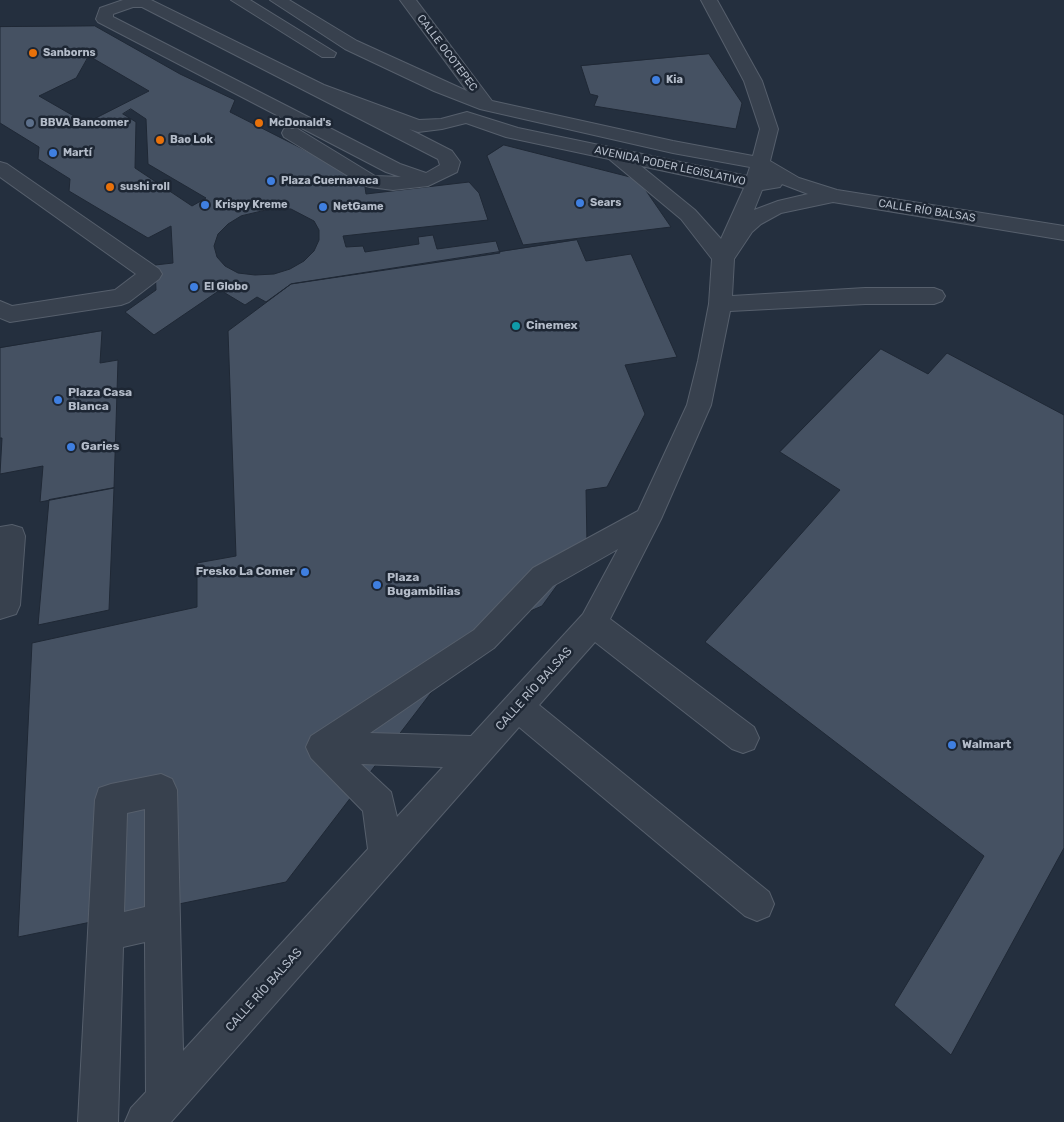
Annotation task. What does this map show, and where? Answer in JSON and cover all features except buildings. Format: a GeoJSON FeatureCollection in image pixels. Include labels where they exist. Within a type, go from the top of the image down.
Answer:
{"type":"FeatureCollection","features":[{"type":"Feature","properties":{"kind":"street"},"geometry":{"type":"LineString","coordinates":[[166,0],[219,29],[227,45]]}},
{"type":"Feature","properties":{"kind":"street","name":"AVENIDA PODER LEGISLATIVO"},"geometry":{"type":"LineString","coordinates":[[239,0],[333,56],[467,117],[494,127],[615,154],[758,174]]}},
{"type":"Feature","properties":{"kind":"street","name":"AVENIDA PODER LEGISLATIVO"},"geometry":{"type":"LineString","coordinates":[[278,0],[350,45],[440,87],[486,105],[673,147],[758,174],[792,182]]}},
{"type":"Feature","properties":{"kind":"street","name":"CALLE OCOTEPEC"},"geometry":{"type":"LineString","coordinates":[[408,0],[486,105]]}},
{"type":"Feature","properties":{"kind":"street","name":"CALLE RÍO BALSAS"},"geometry":{"type":"LineString","coordinates":[[155,1111],[593,623],[648,519],[698,405],[710,361],[720,304],[723,259],[758,174],[769,129],[753,81],[709,0]]}},
{"type":"Feature","properties":{"kind":"street"},"geometry":{"type":"LineString","coordinates":[[238,87],[243,103],[370,181],[393,184],[428,180],[450,168],[450,162],[446,155],[145,3],[132,2],[115,6],[106,11],[104,19],[256,96],[393,168],[428,180]]}},
{"type":"Feature","properties":{"kind":"street"},"geometry":{"type":"LineString","coordinates":[[333,56],[350,45]]}},
{"type":"Feature","properties":{"kind":"street"},"geometry":{"type":"LineString","coordinates":[[256,96],[295,102],[340,128],[350,125],[295,91],[271,65]]}},
{"type":"Feature","properties":{"kind":"street"},"geometry":{"type":"LineString","coordinates":[[318,89],[418,126],[442,124],[467,117]]}},
{"type":"Feature","properties":{"kind":"street"},"geometry":{"type":"LineString","coordinates":[[401,132],[429,136],[446,136],[494,127]]}},
{"type":"Feature","properties":{"kind":"street"},"geometry":{"type":"LineString","coordinates":[[615,154],[646,181],[685,209],[712,240],[723,259],[745,227],[761,214],[787,205],[834,196]]}},
{"type":"Feature","properties":{"kind":"street"},"geometry":{"type":"LineString","coordinates":[[0,168],[151,274],[121,297],[10,314],[0,309]]}},
{"type":"Feature","properties":{"kind":"street","name":"CALLE RÍO BALSAS"},"geometry":{"type":"LineString","coordinates":[[792,182],[834,196],[1063,231]]}},
{"type":"Feature","properties":{"kind":"street"},"geometry":{"type":"LineString","coordinates":[[720,304],[865,296],[934,296]]}},
{"type":"Feature","properties":{"kind":"street"},"geometry":{"type":"LineString","coordinates":[[322,747],[484,638],[543,577],[648,519]]}},
{"type":"Feature","properties":{"kind":"street"},"geometry":{"type":"LineString","coordinates":[[0,538],[12,536],[6,605],[0,606]]}},
{"type":"Feature","properties":{"kind":"street"},"geometry":{"type":"LineString","coordinates":[[593,623],[744,738]]}},
{"type":"Feature","properties":{"kind":"street"},"geometry":{"type":"LineString","coordinates":[[518,707],[757,904]]}},
{"type":"Feature","properties":{"kind":"street"},"geometry":{"type":"LineString","coordinates":[[322,747],[477,752]]}},
{"type":"Feature","properties":{"kind":"street"},"geometry":{"type":"LineString","coordinates":[[322,747],[379,804],[385,855]]}},
{"type":"Feature","properties":{"kind":"street"},"geometry":{"type":"LineString","coordinates":[[98,1122],[111,800],[161,790],[163,920],[155,1111]]}},
{"type":"Feature","properties":{"kind":"street"},"geometry":{"type":"LineString","coordinates":[[106,934],[163,920]]}},
{"type":"Feature","properties":{"kind":"place","name":"Sanborns"},"geometry":{"type":"Point","coordinates":[33,53]}},
{"type":"Feature","properties":{"kind":"place","name":"Kia"},"geometry":{"type":"Point","coordinates":[656,80]}},
{"type":"Feature","properties":{"kind":"place","name":"BBVA Bancomer"},"geometry":{"type":"Point","coordinates":[30,123]}},
{"type":"Feature","properties":{"kind":"place","name":"McDonald's"},"geometry":{"type":"Point","coordinates":[259,123]}},
{"type":"Feature","properties":{"kind":"place","name":"Bao Lok"},"geometry":{"type":"Point","coordinates":[160,140]}},
{"type":"Feature","properties":{"kind":"place","name":"Martí"},"geometry":{"type":"Point","coordinates":[53,153]}},
{"type":"Feature","properties":{"kind":"place","name":"Plaza Cuernavaca"},"geometry":{"type":"Point","coordinates":[271,181]}},
{"type":"Feature","properties":{"kind":"place","name":"sushi roll"},"geometry":{"type":"Point","coordinates":[110,187]}},
{"type":"Feature","properties":{"kind":"place","name":"Sears"},"geometry":{"type":"Point","coordinates":[580,203]}},
{"type":"Feature","properties":{"kind":"place","name":"Krispy Kreme"},"geometry":{"type":"Point","coordinates":[205,205]}},
{"type":"Feature","properties":{"kind":"place","name":"NetGame"},"geometry":{"type":"Point","coordinates":[323,207]}},
{"type":"Feature","properties":{"kind":"place","name":"El Globo"},"geometry":{"type":"Point","coordinates":[194,287]}},
{"type":"Feature","properties":{"kind":"place","name":"Cinemex"},"geometry":{"type":"Point","coordinates":[516,326]}},
{"type":"Feature","properties":{"kind":"place","name":"Plaza Casa Blanca"},"geometry":{"type":"Point","coordinates":[58,400]}},
{"type":"Feature","properties":{"kind":"place","name":"Garies"},"geometry":{"type":"Point","coordinates":[71,447]}},
{"type":"Feature","properties":{"kind":"place","name":"Fresko La Comer"},"geometry":{"type":"Point","coordinates":[305,572]}},
{"type":"Feature","properties":{"kind":"place","name":"Plaza Bugambilias"},"geometry":{"type":"Point","coordinates":[377,585]}},
{"type":"Feature","properties":{"kind":"place","name":"Walmart"},"geometry":{"type":"Point","coordinates":[952,745]}}]}
